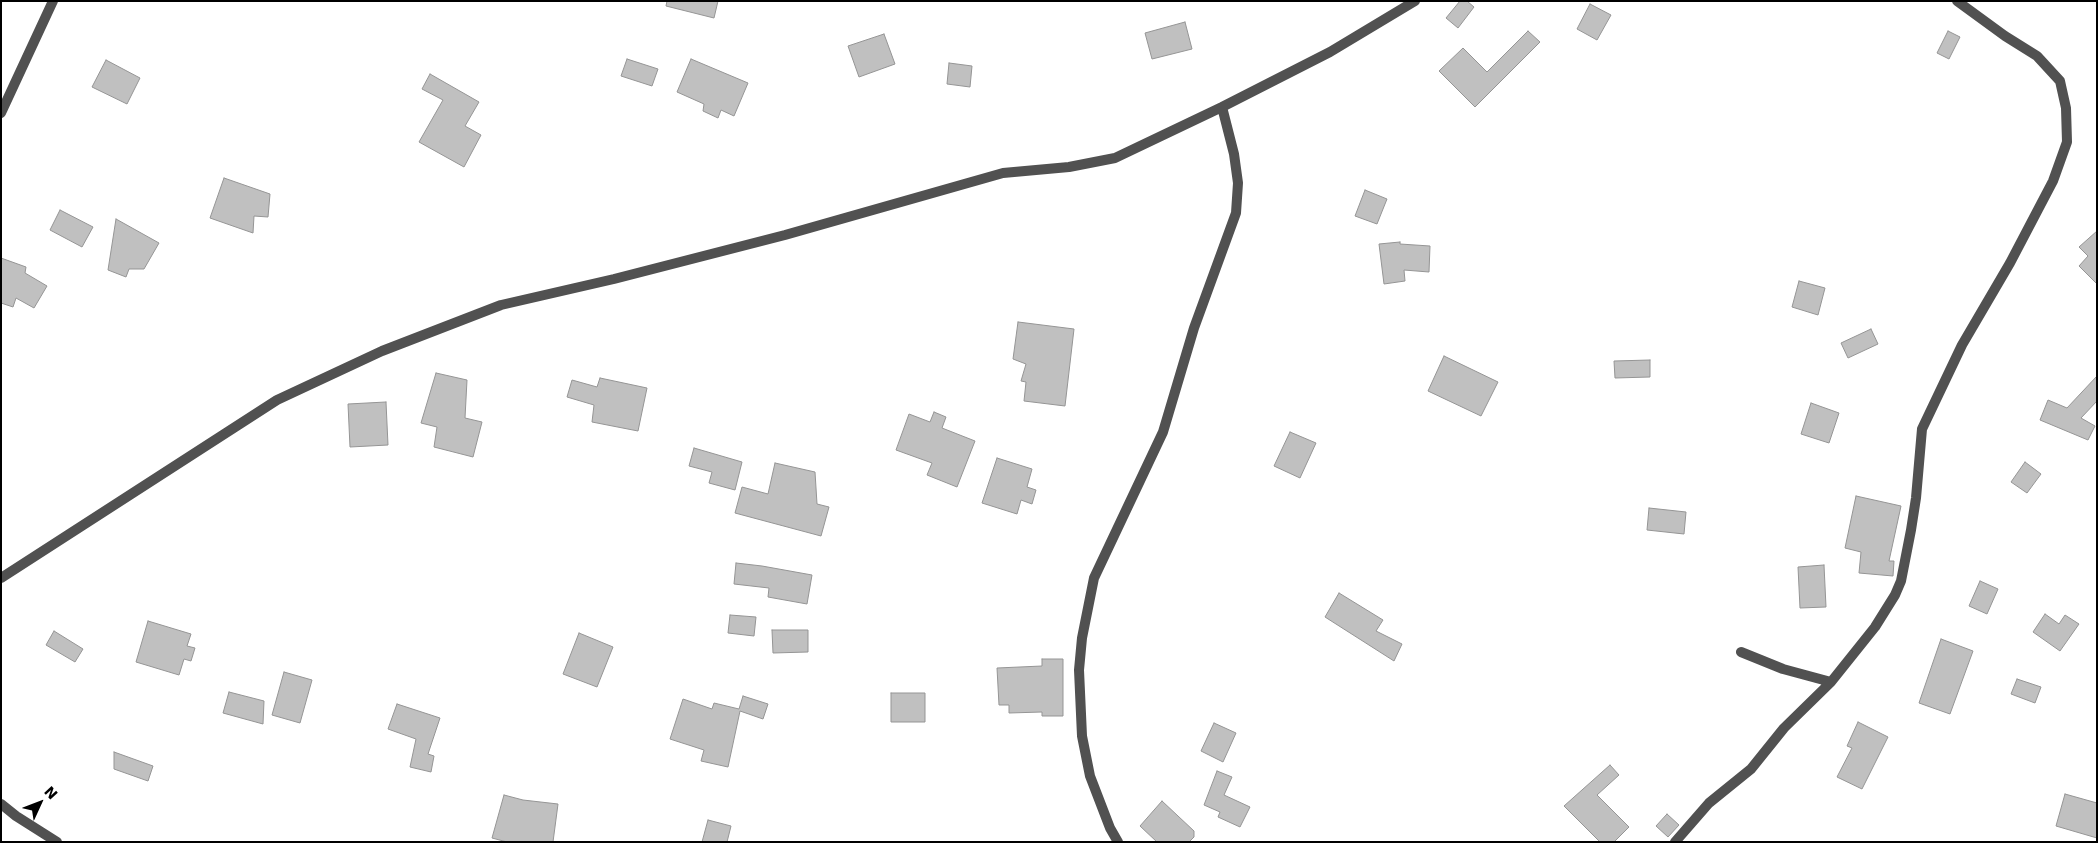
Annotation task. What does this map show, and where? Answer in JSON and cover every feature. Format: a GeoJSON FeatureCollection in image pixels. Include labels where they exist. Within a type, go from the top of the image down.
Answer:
{"type":"FeatureCollection","features":[{"type":"Feature","properties":{"kind":"street"},"geometry":{"type":"LineString","coordinates":[[1,113],[53,1]]}},
{"type":"Feature","properties":{"kind":"street"},"geometry":{"type":"LineString","coordinates":[[1,578],[277,400],[382,351],[501,305],[614,279],[786,235],[1003,173],[1070,167],[1115,158],[1222,107],[1330,52],[1415,1]]}},
{"type":"Feature","properties":{"kind":"street"},"geometry":{"type":"LineString","coordinates":[[1675,842],[1709,803],[1751,769],[1784,728],[1831,682],[1875,627],[1895,594],[1901,581],[1911,530],[1916,498],[1922,429],[1962,345],[2010,263],[2053,181],[2067,142],[2066,108],[2060,81],[2038,56],[2005,36],[1957,1]]}},
{"type":"Feature","properties":{"kind":"street"},"geometry":{"type":"LineString","coordinates":[[1118,842],[1110,828],[1090,776],[1082,736],[1079,670],[1082,638],[1094,578],[1163,432],[1194,328],[1236,213],[1238,183],[1234,154],[1222,107]]}},
{"type":"Feature","properties":{"kind":"street"},"geometry":{"type":"LineString","coordinates":[[1741,652],[1783,669],[1831,682]]}},
{"type":"Feature","properties":{"kind":"street"},"geometry":{"type":"LineString","coordinates":[[1,804],[16,816],[57,842]]}},
{"type":"Feature","properties":{"kind":"building"},"geometry":{"type":"Polygon","coordinates":[[[667,1],[718,1],[714,18],[666,6],[667,1]]]}},
{"type":"Feature","properties":{"kind":"building"},"geometry":{"type":"Polygon","coordinates":[[[1460,1],[1467,1],[1474,7],[1458,28],[1446,18],[1460,1]]]}},
{"type":"Feature","properties":{"kind":"building"},"geometry":{"type":"Polygon","coordinates":[[[1590,4],[1611,15],[1597,40],[1577,29],[1590,4]]]}},
{"type":"Feature","properties":{"kind":"building"},"geometry":{"type":"Polygon","coordinates":[[[1185,22],[1192,49],[1152,59],[1145,33],[1185,22]]]}},
{"type":"Feature","properties":{"kind":"building"},"geometry":{"type":"Polygon","coordinates":[[[1528,31],[1540,42],[1475,107],[1439,71],[1463,48],[1487,72],[1528,31]]]}},
{"type":"Feature","properties":{"kind":"building"},"geometry":{"type":"Polygon","coordinates":[[[1948,31],[1960,37],[1949,59],[1937,53],[1948,31]]]}},
{"type":"Feature","properties":{"kind":"building"},"geometry":{"type":"Polygon","coordinates":[[[884,34],[895,64],[859,77],[848,46],[884,34]]]}},
{"type":"Feature","properties":{"kind":"building"},"geometry":{"type":"Polygon","coordinates":[[[627,59],[658,69],[652,86],[621,76],[627,59]]]}},
{"type":"Feature","properties":{"kind":"building"},"geometry":{"type":"Polygon","coordinates":[[[691,59],[748,83],[734,116],[721,110],[718,118],[703,111],[704,104],[677,92],[691,59]]]}},
{"type":"Feature","properties":{"kind":"building"},"geometry":{"type":"Polygon","coordinates":[[[106,60],[140,78],[127,104],[92,87],[106,60]]]}},
{"type":"Feature","properties":{"kind":"building"},"geometry":{"type":"Polygon","coordinates":[[[949,63],[972,66],[970,87],[947,84],[949,63]]]}},
{"type":"Feature","properties":{"kind":"building"},"geometry":{"type":"Polygon","coordinates":[[[430,74],[479,102],[465,126],[481,135],[464,167],[419,142],[443,100],[422,89],[430,74]]]}},
{"type":"Feature","properties":{"kind":"building"},"geometry":{"type":"Polygon","coordinates":[[[224,178],[270,194],[268,217],[254,216],[253,233],[210,218],[224,178]]]}},
{"type":"Feature","properties":{"kind":"building"},"geometry":{"type":"Polygon","coordinates":[[[1365,190],[1387,199],[1377,224],[1355,216],[1365,190]]]}},
{"type":"Feature","properties":{"kind":"building"},"geometry":{"type":"Polygon","coordinates":[[[60,210],[93,227],[82,247],[50,230],[60,210]]]}},
{"type":"Feature","properties":{"kind":"building"},"geometry":{"type":"Polygon","coordinates":[[[116,219],[159,243],[144,269],[129,269],[126,277],[108,270],[116,219]]]}},
{"type":"Feature","properties":{"kind":"building"},"geometry":{"type":"Polygon","coordinates":[[[2097,231],[2097,284],[2079,266],[2088,256],[2079,247],[2097,231]]]}},
{"type":"Feature","properties":{"kind":"building"},"geometry":{"type":"Polygon","coordinates":[[[1400,242],[1400,244],[1430,246],[1429,272],[1404,270],[1405,281],[1384,284],[1379,244],[1400,242]]]}},
{"type":"Feature","properties":{"kind":"building"},"geometry":{"type":"Polygon","coordinates":[[[1,258],[26,267],[25,273],[47,286],[34,308],[16,298],[13,307],[1,303],[1,258]]]}},
{"type":"Feature","properties":{"kind":"building"},"geometry":{"type":"Polygon","coordinates":[[[1799,281],[1825,288],[1818,315],[1792,307],[1799,281]]]}},
{"type":"Feature","properties":{"kind":"building"},"geometry":{"type":"Polygon","coordinates":[[[1018,322],[1074,329],[1065,406],[1024,401],[1026,382],[1021,381],[1026,364],[1013,359],[1018,322]]]}},
{"type":"Feature","properties":{"kind":"building"},"geometry":{"type":"Polygon","coordinates":[[[1871,329],[1878,344],[1848,358],[1841,343],[1871,329]]]}},
{"type":"Feature","properties":{"kind":"building"},"geometry":{"type":"Polygon","coordinates":[[[1444,356],[1498,382],[1481,416],[1428,391],[1444,356]]]}},
{"type":"Feature","properties":{"kind":"building"},"geometry":{"type":"Polygon","coordinates":[[[1650,360],[1650,377],[1615,378],[1614,361],[1650,360]]]}},
{"type":"Feature","properties":{"kind":"building"},"geometry":{"type":"Polygon","coordinates":[[[436,373],[467,380],[465,418],[482,422],[473,457],[434,447],[437,427],[421,423],[436,373]]]}},
{"type":"Feature","properties":{"kind":"building"},"geometry":{"type":"Polygon","coordinates":[[[2097,376],[2097,401],[2081,418],[2095,426],[2088,440],[2040,420],[2048,400],[2067,408],[2097,376]]]}},
{"type":"Feature","properties":{"kind":"building"},"geometry":{"type":"Polygon","coordinates":[[[600,378],[647,388],[638,431],[592,422],[594,405],[567,397],[572,380],[597,387],[600,378]]]}},
{"type":"Feature","properties":{"kind":"building"},"geometry":{"type":"Polygon","coordinates":[[[386,402],[388,445],[350,447],[348,404],[386,402]]]}},
{"type":"Feature","properties":{"kind":"building"},"geometry":{"type":"Polygon","coordinates":[[[1811,403],[1839,413],[1829,443],[1801,434],[1811,403]]]}},
{"type":"Feature","properties":{"kind":"building"},"geometry":{"type":"Polygon","coordinates":[[[934,412],[946,417],[942,428],[975,441],[957,487],[927,475],[932,463],[896,450],[909,414],[930,422],[934,412]]]}},
{"type":"Feature","properties":{"kind":"building"},"geometry":{"type":"Polygon","coordinates":[[[1290,432],[1316,443],[1300,478],[1274,466],[1290,432]]]}},
{"type":"Feature","properties":{"kind":"building"},"geometry":{"type":"Polygon","coordinates":[[[694,448],[742,462],[735,490],[709,483],[712,472],[689,466],[694,448]]]}},
{"type":"Feature","properties":{"kind":"building"},"geometry":{"type":"Polygon","coordinates":[[[997,458],[1032,469],[1027,487],[1036,490],[1032,504],[1021,500],[1017,514],[982,503],[997,458]]]}},
{"type":"Feature","properties":{"kind":"building"},"geometry":{"type":"Polygon","coordinates":[[[2025,462],[2041,474],[2027,493],[2011,482],[2025,462]]]}},
{"type":"Feature","properties":{"kind":"building"},"geometry":{"type":"Polygon","coordinates":[[[775,463],[815,472],[817,504],[829,507],[821,536],[735,513],[742,487],[768,494],[775,463]]]}},
{"type":"Feature","properties":{"kind":"building"},"geometry":{"type":"Polygon","coordinates":[[[1856,496],[1901,506],[1889,561],[1894,561],[1893,576],[1859,573],[1861,552],[1845,548],[1856,496]]]}},
{"type":"Feature","properties":{"kind":"building"},"geometry":{"type":"Polygon","coordinates":[[[1649,508],[1686,512],[1684,534],[1647,530],[1649,508]]]}},
{"type":"Feature","properties":{"kind":"building"},"geometry":{"type":"Polygon","coordinates":[[[736,563],[812,575],[807,604],[768,597],[769,588],[734,584],[736,563]]]}},
{"type":"Feature","properties":{"kind":"building"},"geometry":{"type":"Polygon","coordinates":[[[1824,565],[1826,607],[1800,608],[1798,567],[1824,565]]]}},
{"type":"Feature","properties":{"kind":"building"},"geometry":{"type":"Polygon","coordinates":[[[1980,581],[1998,589],[1987,614],[1969,606],[1980,581]]]}},
{"type":"Feature","properties":{"kind":"building"},"geometry":{"type":"Polygon","coordinates":[[[1339,593],[1383,620],[1376,631],[1402,644],[1394,661],[1325,617],[1339,593]]]}},
{"type":"Feature","properties":{"kind":"building"},"geometry":{"type":"Polygon","coordinates":[[[2045,614],[2059,624],[2065,615],[2079,624],[2060,651],[2033,632],[2045,614]]]}},
{"type":"Feature","properties":{"kind":"building"},"geometry":{"type":"Polygon","coordinates":[[[730,615],[756,617],[754,636],[728,633],[730,615]]]}},
{"type":"Feature","properties":{"kind":"building"},"geometry":{"type":"Polygon","coordinates":[[[148,621],[191,634],[187,646],[195,648],[191,661],[184,659],[179,675],[136,662],[148,621]]]}},
{"type":"Feature","properties":{"kind":"building"},"geometry":{"type":"Polygon","coordinates":[[[772,630],[808,630],[808,652],[773,653],[772,630]]]}},
{"type":"Feature","properties":{"kind":"building"},"geometry":{"type":"Polygon","coordinates":[[[54,631],[83,649],[75,662],[46,645],[54,631]]]}},
{"type":"Feature","properties":{"kind":"building"},"geometry":{"type":"Polygon","coordinates":[[[579,633],[613,647],[597,687],[563,674],[579,633]]]}},
{"type":"Feature","properties":{"kind":"building"},"geometry":{"type":"Polygon","coordinates":[[[1941,639],[1973,651],[1950,714],[1919,703],[1941,639]]]}},
{"type":"Feature","properties":{"kind":"building"},"geometry":{"type":"Polygon","coordinates":[[[1042,659],[1063,659],[1063,716],[1042,716],[1042,712],[1009,713],[1009,705],[999,705],[997,668],[1042,666],[1042,659]]]}},
{"type":"Feature","properties":{"kind":"building"},"geometry":{"type":"Polygon","coordinates":[[[284,672],[312,680],[300,723],[272,715],[284,672]]]}},
{"type":"Feature","properties":{"kind":"building"},"geometry":{"type":"Polygon","coordinates":[[[2017,679],[2041,687],[2035,703],[2011,694],[2017,679]]]}},
{"type":"Feature","properties":{"kind":"building"},"geometry":{"type":"Polygon","coordinates":[[[229,692],[264,701],[263,724],[223,713],[229,692]]]}},
{"type":"Feature","properties":{"kind":"building"},"geometry":{"type":"Polygon","coordinates":[[[891,693],[925,693],[925,722],[891,722],[891,693]]]}},
{"type":"Feature","properties":{"kind":"building"},"geometry":{"type":"Polygon","coordinates":[[[743,696],[768,704],[763,719],[740,711],[728,767],[701,761],[704,750],[670,739],[683,699],[712,709],[714,703],[739,709],[743,696]]]}},
{"type":"Feature","properties":{"kind":"building"},"geometry":{"type":"Polygon","coordinates":[[[397,704],[440,718],[428,754],[434,756],[431,772],[410,767],[416,739],[388,729],[397,704]]]}},
{"type":"Feature","properties":{"kind":"building"},"geometry":{"type":"Polygon","coordinates":[[[1858,722],[1888,737],[1862,789],[1837,777],[1852,748],[1847,746],[1858,722]]]}},
{"type":"Feature","properties":{"kind":"building"},"geometry":{"type":"Polygon","coordinates":[[[1214,723],[1236,733],[1223,762],[1201,751],[1214,723]]]}},
{"type":"Feature","properties":{"kind":"building"},"geometry":{"type":"Polygon","coordinates":[[[114,752],[153,766],[148,781],[114,769],[114,752]]]}},
{"type":"Feature","properties":{"kind":"building"},"geometry":{"type":"Polygon","coordinates":[[[1610,765],[1619,775],[1597,795],[1629,827],[1614,842],[1600,842],[1564,806],[1610,765]]]}},
{"type":"Feature","properties":{"kind":"building"},"geometry":{"type":"Polygon","coordinates":[[[1217,771],[1232,777],[1224,795],[1250,807],[1240,827],[1218,817],[1220,812],[1204,805],[1217,771]]]}},
{"type":"Feature","properties":{"kind":"building"},"geometry":{"type":"Polygon","coordinates":[[[2065,794],[2097,803],[2097,838],[2056,826],[2065,794]]]}},
{"type":"Feature","properties":{"kind":"building"},"geometry":{"type":"Polygon","coordinates":[[[504,795],[523,800],[558,804],[553,842],[507,842],[492,838],[504,795]]]}},
{"type":"Feature","properties":{"kind":"building"},"geometry":{"type":"Polygon","coordinates":[[[1162,801],[1194,831],[1194,837],[1189,842],[1157,842],[1140,826],[1162,801]]]}},
{"type":"Feature","properties":{"kind":"building"},"geometry":{"type":"Polygon","coordinates":[[[1667,814],[1679,825],[1668,837],[1656,826],[1667,814]]]}},
{"type":"Feature","properties":{"kind":"building"},"geometry":{"type":"Polygon","coordinates":[[[708,820],[731,826],[727,842],[702,842],[708,820]]]}}]}
